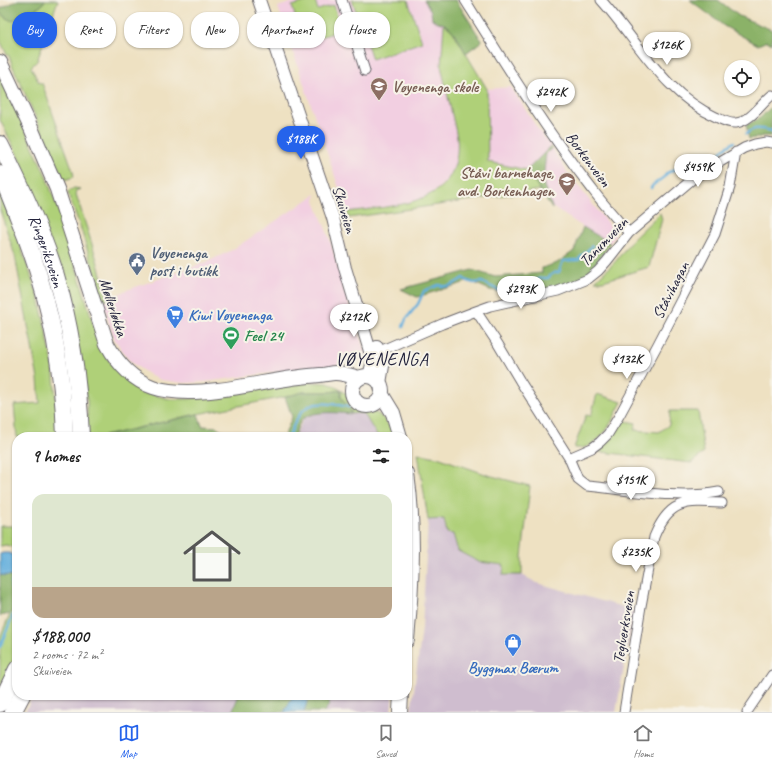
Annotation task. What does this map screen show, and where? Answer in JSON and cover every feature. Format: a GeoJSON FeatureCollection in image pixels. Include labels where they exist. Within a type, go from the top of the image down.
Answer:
{"type":"FeatureCollection","features":[{"type":"Feature","properties":{"kind":"highway","name":"Ringeriksveien"},"geometry":{"type":"LineString","coordinates":[[0,144],[39,227],[55,273],[66,318],[67,365]]}},
{"type":"Feature","properties":{"kind":"highway","name":"Ringeriksveien"},"geometry":{"type":"LineString","coordinates":[[0,174],[40,276],[51,320],[67,365]]}},
{"type":"Feature","properties":{"kind":"highway"},"geometry":{"type":"LineString","coordinates":[[67,365],[64,400],[73,431]]}},
{"type":"Feature","properties":{"kind":"highway"},"geometry":{"type":"LineString","coordinates":[[0,704],[12,679]]}},
{"type":"Feature","properties":{"kind":"highway"},"geometry":{"type":"LineString","coordinates":[[13,712],[19,700]]}},
{"type":"Feature","properties":{"kind":"main road","name":"Skuiveien"},"geometry":{"type":"LineString","coordinates":[[259,0],[333,218],[345,268],[360,315],[371,328],[375,354],[382,366],[373,383]]}},
{"type":"Feature","properties":{"kind":"main road","name":"Møllerløkka"},"geometry":{"type":"LineString","coordinates":[[0,62],[31,128],[57,190],[107,344],[112,353],[128,372],[159,390],[184,393],[225,389],[335,373],[373,383]]}},
{"type":"Feature","properties":{"kind":"main road"},"geometry":{"type":"LineString","coordinates":[[323,375],[352,391]]}},
{"type":"Feature","properties":{"kind":"main road"},"geometry":{"type":"LineString","coordinates":[[373,383],[354,384],[352,391],[354,397],[361,404],[371,405],[383,413],[398,432]]}},
{"type":"Feature","properties":{"kind":"main road"},"geometry":{"type":"LineString","coordinates":[[371,405],[378,401],[373,383]]}},
{"type":"Feature","properties":{"kind":"main road"},"geometry":{"type":"LineString","coordinates":[[373,383],[393,413],[398,432]]}},
{"type":"Feature","properties":{"kind":"main road"},"geometry":{"type":"LineString","coordinates":[[400,712],[401,700]]}},
{"type":"Feature","properties":{"kind":"street"},"geometry":{"type":"LineString","coordinates":[[342,0],[365,71]]}},
{"type":"Feature","properties":{"kind":"street","name":"Borkenveien"},"geometry":{"type":"LineString","coordinates":[[465,0],[571,162],[592,190],[629,233]]}},
{"type":"Feature","properties":{"kind":"street"},"geometry":{"type":"LineString","coordinates":[[605,1],[646,58],[682,96],[694,106],[726,122],[736,123],[749,117],[772,95]]}},
{"type":"Feature","properties":{"kind":"street","name":"Tanumveien"},"geometry":{"type":"LineString","coordinates":[[375,354],[442,324],[490,306],[558,291],[588,279],[607,262],[629,233],[695,177],[736,152],[755,144],[766,142],[772,143]]}},
{"type":"Feature","properties":{"kind":"street","name":"Ståvihagan"},"geometry":{"type":"LineString","coordinates":[[570,458],[592,448],[608,434],[662,338],[715,234],[730,186],[736,152]]}},
{"type":"Feature","properties":{"kind":"street"},"geometry":{"type":"LineString","coordinates":[[476,311],[570,458],[578,479],[588,486],[668,494],[705,495],[720,492]]}},
{"type":"Feature","properties":{"kind":"street","name":"Teglverksveien"},"geometry":{"type":"LineString","coordinates":[[624,712],[641,606],[654,537],[658,528],[663,518],[674,508],[686,503],[722,503]]}},
{"type":"Feature","properties":{"kind":"street"},"geometry":{"type":"LineString","coordinates":[[747,712],[772,675]]}},
{"type":"Feature","properties":{"kind":"shaded area","name":"Vøyenenga skole"},"geometry":{"type":"Polygon","coordinates":[[[298,0],[424,0],[431,11],[444,24],[441,66],[457,137],[458,148],[455,165],[445,182],[430,195],[412,203],[347,212],[292,48],[326,48],[326,12],[280,12],[278,7],[298,0]]]}},
{"type":"Feature","properties":{"kind":"shaded area"},"geometry":{"type":"Polygon","coordinates":[[[511,87],[539,131],[551,146],[527,170],[488,162],[487,89],[511,87]]]}},
{"type":"Feature","properties":{"kind":"shaded area","name":"Ståvi barnehage, avd. Borkenhagen"},"geometry":{"type":"Polygon","coordinates":[[[552,148],[567,172],[613,230],[615,236],[610,243],[552,207],[543,179],[546,154],[552,148]]]}},
{"type":"Feature","properties":{"kind":"shaded area"},"geometry":{"type":"Polygon","coordinates":[[[316,194],[315,201],[330,240],[345,293],[366,355],[332,366],[312,367],[205,382],[184,383],[161,380],[151,376],[128,359],[115,340],[103,301],[114,298],[124,291],[207,262],[232,250],[316,194]]]}},
{"type":"Feature","properties":{"kind":"shaded area"},"geometry":{"type":"Polygon","coordinates":[[[327,412],[364,414],[375,432],[297,432],[304,418],[327,412]]]}},
{"type":"Feature","properties":{"kind":"shaded area"},"geometry":{"type":"Polygon","coordinates":[[[444,519],[447,533],[453,534],[479,562],[504,565],[503,575],[522,575],[537,583],[634,610],[616,712],[411,712],[422,629],[428,520],[444,519]]]}},
{"type":"Feature","properties":{"kind":"shaded area"},"geometry":{"type":"Polygon","coordinates":[[[31,700],[237,700],[232,712],[25,712],[31,700]]]}},
{"type":"Feature","properties":{"kind":"shaded area"},"geometry":{"type":"Polygon","coordinates":[[[330,700],[392,700],[391,712],[324,712],[329,705],[330,700]]]}},
{"type":"Feature","properties":{"kind":"green space"},"geometry":{"type":"Polygon","coordinates":[[[18,0],[45,0],[41,6],[29,12],[12,12],[12,21],[0,13],[0,9],[18,0]]]}},
{"type":"Feature","properties":{"kind":"green space"},"geometry":{"type":"Polygon","coordinates":[[[45,0],[58,0],[54,12],[24,12],[41,6],[45,0]]]}},
{"type":"Feature","properties":{"kind":"green space"},"geometry":{"type":"Polygon","coordinates":[[[312,0],[315,0],[318,10],[334,5],[336,12],[334,12],[334,33],[326,35],[326,12],[294,12],[292,6],[312,0]]]}},
{"type":"Feature","properties":{"kind":"green space"},"geometry":{"type":"Polygon","coordinates":[[[352,0],[408,0],[422,42],[372,59],[368,48],[390,48],[390,12],[356,12],[352,0]]]}},
{"type":"Feature","properties":{"kind":"green space"},"geometry":{"type":"Polygon","coordinates":[[[424,0],[456,0],[482,41],[466,53],[448,26],[432,19],[431,11],[424,0]]]}},
{"type":"Feature","properties":{"kind":"green space"},"geometry":{"type":"Polygon","coordinates":[[[690,0],[718,0],[739,16],[772,30],[772,44],[767,41],[758,45],[724,26],[690,0]]]}},
{"type":"Feature","properties":{"kind":"green space"},"geometry":{"type":"Polygon","coordinates":[[[0,13],[6,18],[12,16],[12,48],[41,48],[37,61],[31,67],[39,83],[42,83],[74,177],[64,180],[9,56],[7,55],[0,40],[0,13]]]}},
{"type":"Feature","properties":{"kind":"green space"},"geometry":{"type":"Polygon","coordinates":[[[444,24],[452,30],[487,89],[488,162],[527,170],[540,190],[349,218],[347,212],[386,207],[423,198],[438,189],[449,177],[456,160],[457,137],[441,66],[444,24]]]}},
{"type":"Feature","properties":{"kind":"green space"},"geometry":{"type":"Polygon","coordinates":[[[0,75],[44,171],[63,223],[96,333],[107,358],[117,371],[130,383],[146,392],[170,399],[218,396],[303,382],[327,383],[341,390],[330,392],[303,392],[285,397],[192,415],[121,432],[88,432],[87,401],[81,359],[21,162],[0,120],[0,75]]]}},
{"type":"Feature","properties":{"kind":"green space"},"geometry":{"type":"Polygon","coordinates":[[[772,106],[771,136],[749,139],[746,125],[760,118],[772,106]]]}},
{"type":"Feature","properties":{"kind":"green space"},"geometry":{"type":"Polygon","coordinates":[[[551,146],[552,148],[546,154],[543,180],[552,209],[527,170],[551,146]]]}},
{"type":"Feature","properties":{"kind":"green space"},"geometry":{"type":"Polygon","coordinates":[[[74,188],[81,189],[75,191],[108,300],[103,301],[81,229],[68,193],[74,188]]]}},
{"type":"Feature","properties":{"kind":"green space"},"geometry":{"type":"Polygon","coordinates":[[[0,189],[39,298],[53,364],[59,432],[16,432],[14,405],[40,403],[38,379],[15,256],[0,210],[0,189]]]}},
{"type":"Feature","properties":{"kind":"green space"},"geometry":{"type":"Polygon","coordinates":[[[660,213],[662,219],[649,267],[603,281],[595,281],[616,261],[632,240],[660,213]]]}},
{"type":"Feature","properties":{"kind":"green space"},"geometry":{"type":"Polygon","coordinates":[[[583,227],[610,243],[591,273],[561,289],[517,295],[490,290],[470,281],[417,297],[401,289],[472,270],[495,277],[542,273],[542,268],[557,263],[574,251],[583,227]]]}},
{"type":"Feature","properties":{"kind":"green space"},"geometry":{"type":"Polygon","coordinates":[[[341,390],[347,394],[355,406],[379,415],[388,425],[392,432],[375,432],[364,414],[351,414],[351,411],[341,397],[341,390]]]}},
{"type":"Feature","properties":{"kind":"green space"},"geometry":{"type":"Polygon","coordinates":[[[341,390],[341,397],[351,411],[351,414],[321,413],[309,415],[304,418],[296,432],[286,432],[292,417],[285,397],[303,392],[330,392],[341,390]]]}},
{"type":"Feature","properties":{"kind":"green space"},"geometry":{"type":"Polygon","coordinates":[[[597,394],[622,402],[604,433],[598,440],[583,448],[574,448],[586,415],[591,416],[597,394]]]}},
{"type":"Feature","properties":{"kind":"green space"},"geometry":{"type":"Polygon","coordinates":[[[670,411],[698,411],[704,453],[691,463],[594,451],[620,420],[636,423],[634,430],[659,432],[669,425],[670,411]]]}},
{"type":"Feature","properties":{"kind":"green space"},"geometry":{"type":"Polygon","coordinates":[[[198,414],[202,426],[217,427],[225,432],[121,432],[198,414]]]}},
{"type":"Feature","properties":{"kind":"green space"},"geometry":{"type":"Polygon","coordinates":[[[418,453],[440,458],[488,475],[530,486],[522,557],[522,575],[503,575],[504,565],[479,562],[458,551],[453,534],[447,533],[444,519],[428,520],[418,453]]]}},
{"type":"Feature","properties":{"kind":"green space"},"geometry":{"type":"Polygon","coordinates":[[[0,526],[12,526],[12,547],[6,545],[0,546],[0,526]]]}},
{"type":"Feature","properties":{"kind":"green space"},"geometry":{"type":"Polygon","coordinates":[[[0,575],[12,576],[12,612],[10,614],[0,616],[0,575]]]}},
{"type":"Feature","properties":{"kind":"green space"},"geometry":{"type":"Polygon","coordinates":[[[12,612],[12,663],[0,688],[0,637],[12,612]]]}},
{"type":"Feature","properties":{"kind":"green space"},"geometry":{"type":"Polygon","coordinates":[[[237,700],[291,700],[284,712],[232,712],[237,700]]]}},
{"type":"Feature","properties":{"kind":"green space"},"geometry":{"type":"Polygon","coordinates":[[[308,700],[330,700],[329,705],[324,712],[304,712],[308,700]]]}},
{"type":"Feature","properties":{"kind":"water"},"geometry":{"type":"Polygon","coordinates":[[[9,553],[12,554],[12,576],[0,575],[0,554],[9,553]]]}},
{"type":"Feature","properties":{"kind":"water"},"geometry":{"type":"Polygon","coordinates":[[[291,700],[308,700],[304,712],[284,712],[291,700]]]}},
{"type":"Feature","properties":{"kind":"waterway"},"geometry":{"type":"LineString","coordinates":[[746,134],[755,129],[772,131]]}},
{"type":"Feature","properties":{"kind":"waterway"},"geometry":{"type":"LineString","coordinates":[[651,188],[667,173],[682,166],[694,154],[714,158],[718,156],[723,149],[734,142]]}},
{"type":"Feature","properties":{"kind":"waterway"},"geometry":{"type":"LineString","coordinates":[[403,327],[406,319],[418,304],[424,291],[439,285],[448,286],[463,278],[474,283],[482,282],[500,291],[505,290],[514,283],[531,284],[540,278],[548,278],[550,275],[559,272],[563,261],[578,260],[592,246]]}},
{"type":"Feature","properties":{"kind":"waterway"},"geometry":{"type":"LineString","coordinates":[[291,432],[304,409],[310,406],[326,404],[349,407]]}},
{"type":"Feature","properties":{"kind":"waterway"},"geometry":{"type":"LineString","coordinates":[[11,588],[12,581]]}},
{"type":"Feature","properties":{"kind":"waterway"},"geometry":{"type":"LineString","coordinates":[[0,647],[12,617]]}},
{"type":"Feature","properties":{"kind":"place","name":"Vøyenenga skole"},"geometry":{"type":"Point","coordinates":[379,101]}},
{"type":"Feature","properties":{"kind":"place","name":"Ståvi barnehage, avd. Borkenhagen"},"geometry":{"type":"Point","coordinates":[567,196]}},
{"type":"Feature","properties":{"kind":"place","name":"Vøyenenga post i butikk"},"geometry":{"type":"Point","coordinates":[137,276]}},
{"type":"Feature","properties":{"kind":"place","name":"Kiwi Vøyenenga"},"geometry":{"type":"Point","coordinates":[175,329]}},
{"type":"Feature","properties":{"kind":"place","name":"Feel 24"},"geometry":{"type":"Point","coordinates":[231,350]}},
{"type":"Feature","properties":{"kind":"place","name":"Byggmax Bærum"},"geometry":{"type":"Point","coordinates":[513,657]}},
{"type":"Feature","properties":{"kind":"district","name":"VØYENENGA"},"geometry":{"type":"Point","coordinates":[382,359]}}]}
